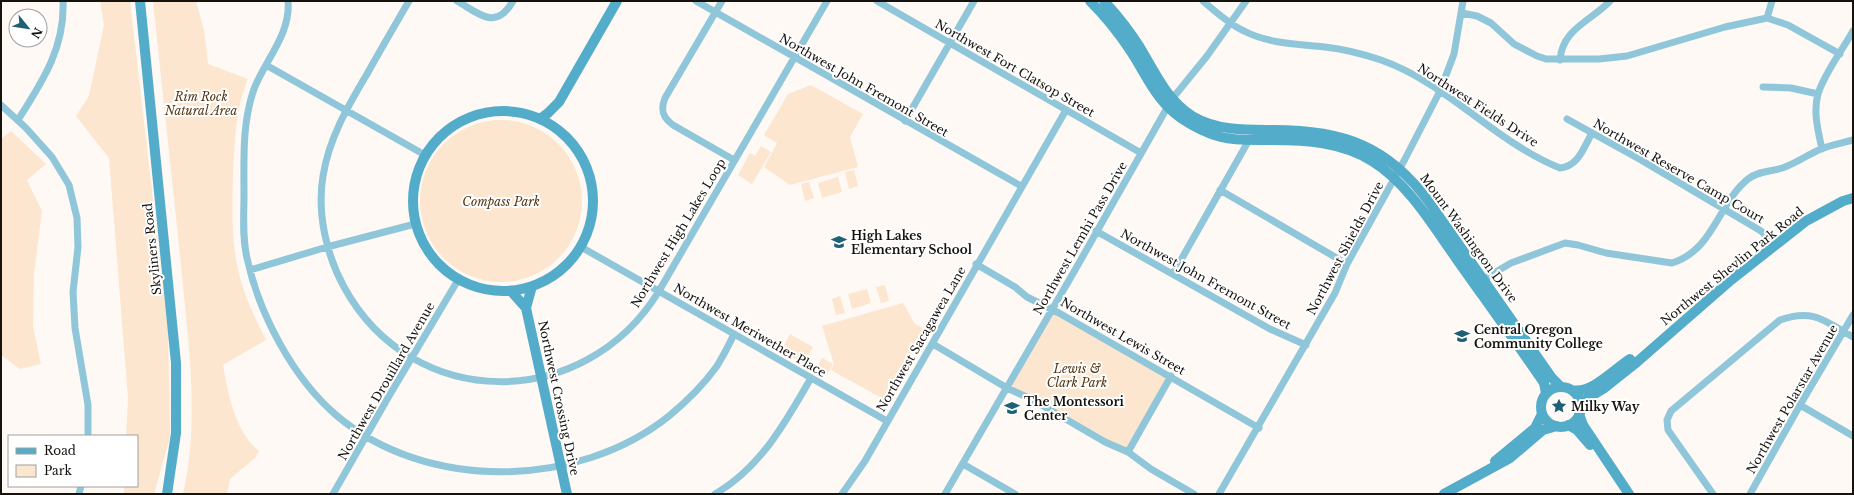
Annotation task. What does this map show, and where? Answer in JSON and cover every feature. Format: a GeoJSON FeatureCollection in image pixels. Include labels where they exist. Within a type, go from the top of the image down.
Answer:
{"type":"FeatureCollection","features":[{"type":"Feature","properties":{"kind":"street"},"geometry":{"type":"LineString","coordinates":[[18,120],[44,78],[59,41],[64,19],[63,1]]}},
{"type":"Feature","properties":{"kind":"street","name":"Skyliners Road"},"geometry":{"type":"LineString","coordinates":[[140,1],[176,363],[176,433],[167,494]]}},
{"type":"Feature","properties":{"kind":"street"},"geometry":{"type":"LineString","coordinates":[[288,1],[289,10],[286,26],[258,79],[251,100],[245,132],[244,229],[247,258],[262,305],[272,326],[306,384],[338,416],[368,436],[390,448],[454,468],[496,472],[543,469],[560,466],[604,453],[639,436],[668,416],[695,392],[716,367],[734,334]]}},
{"type":"Feature","properties":{"kind":"street","name":"Northwest High Lakes Loop"},"geometry":{"type":"LineString","coordinates":[[409,1],[346,110],[333,139],[323,175],[322,206],[327,247],[341,282],[361,314],[382,337],[412,357],[438,370],[479,381],[505,382],[542,378],[581,364],[608,348],[641,318],[659,291],[826,1]]}},
{"type":"Feature","properties":{"kind":"street"},"geometry":{"type":"LineString","coordinates":[[456,1],[484,16],[494,18],[503,15],[513,1]]}},
{"type":"Feature","properties":{"kind":"street"},"geometry":{"type":"LineString","coordinates":[[540,119],[559,102],[617,1]]}},
{"type":"Feature","properties":{"kind":"street","name":"Northwest John Fremont Street"},"geometry":{"type":"LineString","coordinates":[[696,1],[1021,186]]}},
{"type":"Feature","properties":{"kind":"street"},"geometry":{"type":"LineString","coordinates":[[722,1],[665,98],[663,113],[666,119],[673,125],[734,160]]}},
{"type":"Feature","properties":{"kind":"street","name":"Northwest Fort Clatsop Street"},"geometry":{"type":"LineString","coordinates":[[877,1],[1141,153]]}},
{"type":"Feature","properties":{"kind":"street"},"geometry":{"type":"LineString","coordinates":[[905,121],[974,1]]}},
{"type":"Feature","properties":{"kind":"street","name":"Mount Washington Drive"},"geometry":{"type":"LineString","coordinates":[[1090,1],[1117,31],[1138,62],[1153,90],[1170,103],[1192,116],[1221,128],[1237,130],[1314,132],[1334,135],[1370,148],[1400,169],[1417,185],[1484,278],[1552,378],[1560,386]]}},
{"type":"Feature","properties":{"kind":"street","name":"Mount Washington Drive"},"geometry":{"type":"LineString","coordinates":[[1104,1],[1129,31],[1170,103],[1191,124],[1208,133],[1221,137],[1249,140],[1294,140],[1337,146],[1358,153],[1373,162],[1395,179],[1422,210],[1537,372],[1544,383],[1546,393]]}},
{"type":"Feature","properties":{"kind":"street","name":"Northwest Fields Drive"},"geometry":{"type":"LineString","coordinates":[[1203,1],[1231,24],[1245,32],[1262,38],[1283,43],[1326,47],[1380,60],[1410,74],[1440,91],[1512,142],[1560,168],[1572,166],[1592,133]]}},
{"type":"Feature","properties":{"kind":"street","name":"Northwest Lemhi Pass Drive"},"geometry":{"type":"LineString","coordinates":[[945,494],[1053,309],[1170,103],[1231,24],[1246,1]]}},
{"type":"Feature","properties":{"kind":"street","name":"Northwest Shields Drive"},"geometry":{"type":"LineString","coordinates":[[1220,494],[1335,293],[1347,264],[1395,179],[1440,91],[1454,54],[1463,1]]}},
{"type":"Feature","properties":{"kind":"street"},"geometry":{"type":"LineString","coordinates":[[1560,60],[1561,48],[1569,35],[1610,1]]}},
{"type":"Feature","properties":{"kind":"street"},"geometry":{"type":"LineString","coordinates":[[1767,18],[1772,1]]}},
{"type":"Feature","properties":{"kind":"street"},"geometry":{"type":"LineString","coordinates":[[1462,13],[1477,16],[1491,23],[1514,44],[1546,59],[1599,59],[1627,56],[1725,27],[1767,18],[1794,28],[1840,54]]}},
{"type":"Feature","properties":{"kind":"street"},"geometry":{"type":"LineString","coordinates":[[1822,149],[1816,113],[1818,94],[1823,81],[1853,31]]}},
{"type":"Feature","properties":{"kind":"street"},"geometry":{"type":"LineString","coordinates":[[266,65],[425,155]]}},
{"type":"Feature","properties":{"kind":"street"},"geometry":{"type":"LineString","coordinates":[[1763,87],[1791,88],[1818,94]]}},
{"type":"Feature","properties":{"kind":"street"},"geometry":{"type":"LineString","coordinates":[[556,128],[559,102]]}},
{"type":"Feature","properties":{"kind":"street"},"geometry":{"type":"LineString","coordinates":[[1,105],[18,120],[52,157],[69,185],[77,218],[78,247],[73,292],[75,328],[88,405],[88,435]]}},
{"type":"Feature","properties":{"kind":"street"},"geometry":{"type":"LineString","coordinates":[[505,110],[526,114],[540,119],[556,128],[574,146],[590,176],[593,196],[591,217],[581,246],[571,260],[558,272],[546,280],[532,286],[511,291],[495,291],[481,289],[458,280],[429,252],[415,224],[413,192],[420,164],[425,155],[435,140],[453,125],[474,114],[486,111],[505,110]]}},
{"type":"Feature","properties":{"kind":"street","name":"Northwest Sacagawea Lane"},"geometry":{"type":"LineString","coordinates":[[842,494],[865,461],[933,344],[976,264],[1066,110]]}},
{"type":"Feature","properties":{"kind":"street","name":"Northwest Reserve Camp Court"},"geometry":{"type":"LineString","coordinates":[[1567,119],[1641,160],[1761,231],[1776,246]]}},
{"type":"Feature","properties":{"kind":"street"},"geometry":{"type":"LineString","coordinates":[[1173,274],[1249,140]]}},
{"type":"Feature","properties":{"kind":"street"},"geometry":{"type":"LineString","coordinates":[[1484,278],[1511,263],[1565,243],[1606,253],[1672,263],[1680,260],[1695,250],[1725,210],[1739,188],[1748,179],[1756,174],[1786,167],[1822,149],[1853,140]]}},
{"type":"Feature","properties":{"kind":"street"},"geometry":{"type":"LineString","coordinates":[[1220,190],[1347,264]]}},
{"type":"Feature","properties":{"kind":"street","name":"Northwest Shevlin Park Road"},"geometry":{"type":"LineString","coordinates":[[1580,411],[1583,402],[1603,389],[1731,280],[1806,221],[1843,201],[1853,198]]}},
{"type":"Feature","properties":{"kind":"street"},"geometry":{"type":"LineString","coordinates":[[250,270],[327,247],[415,224]]}},
{"type":"Feature","properties":{"kind":"street","name":"Northwest John Fremont Street"},"geometry":{"type":"LineString","coordinates":[[1096,231],[1270,329],[1306,345]]}},
{"type":"Feature","properties":{"kind":"street","name":"Northwest Meriwether Place"},"geometry":{"type":"LineString","coordinates":[[581,246],[887,421]]}},
{"type":"Feature","properties":{"kind":"street","name":"Northwest Lewis Street"},"geometry":{"type":"LineString","coordinates":[[976,264],[1014,287],[1027,297],[1053,309],[1259,428]]}},
{"type":"Feature","properties":{"kind":"street","name":"Northwest Drouillard Avenue"},"geometry":{"type":"LineString","coordinates":[[333,494],[458,280]]}},
{"type":"Feature","properties":{"kind":"street","name":"Northwest Crossing Drive"},"geometry":{"type":"LineString","coordinates":[[532,286],[526,308],[566,494]]}},
{"type":"Feature","properties":{"kind":"street","name":"Northwest Crossing Drive"},"geometry":{"type":"LineString","coordinates":[[511,291],[526,308]]}},
{"type":"Feature","properties":{"kind":"street"},"geometry":{"type":"LineString","coordinates":[[1713,494],[1668,430],[1666,420],[1671,411],[1780,320],[1794,315],[1809,315],[1823,320],[1853,337]]}},
{"type":"Feature","properties":{"kind":"street","name":"Northwest Polarstar Avenue"},"geometry":{"type":"LineString","coordinates":[[1750,494],[1853,315]]}},
{"type":"Feature","properties":{"kind":"street"},"geometry":{"type":"LineString","coordinates":[[933,344],[1007,388],[1033,400],[1105,442],[1128,452],[1151,469],[1194,494]]}},
{"type":"Feature","properties":{"kind":"street","name":"Northwest Shevlin Park Road"},"geometry":{"type":"LineString","coordinates":[[1572,390],[1581,392],[1592,387],[1617,367],[1652,348]]}},
{"type":"Feature","properties":{"kind":"street"},"geometry":{"type":"LineString","coordinates":[[1128,452],[1171,376]]}},
{"type":"Feature","properties":{"kind":"street"},"geometry":{"type":"LineString","coordinates":[[715,494],[727,491],[777,434],[811,378]]}},
{"type":"Feature","properties":{"kind":"street"},"geometry":{"type":"LineString","coordinates":[[1557,426],[1548,422],[1542,414],[1541,403],[1546,393],[1560,386],[1572,390],[1579,399],[1583,426],[1612,466],[1619,480],[1629,494]]}},
{"type":"Feature","properties":{"kind":"street"},"geometry":{"type":"LineString","coordinates":[[1800,405],[1853,436]]}},
{"type":"Feature","properties":{"kind":"street"},"geometry":{"type":"LineString","coordinates":[[1444,494],[1510,458],[1543,430],[1568,425],[1577,418],[1580,411]]}},
{"type":"Feature","properties":{"kind":"street"},"geometry":{"type":"LineString","coordinates":[[1483,472],[1535,428],[1542,414]]}},
{"type":"Feature","properties":{"kind":"street"},"geometry":{"type":"LineString","coordinates":[[1568,425],[1577,430],[1607,468],[1619,480]]}},
{"type":"Feature","properties":{"kind":"street"},"geometry":{"type":"LineString","coordinates":[[963,464],[1015,494]]}},
{"type":"Feature","properties":{"kind":"green space"},"geometry":{"type":"Polygon","coordinates":[[[100,1],[130,1],[168,329],[170,437],[154,494],[124,494],[124,487],[138,487],[138,435],[126,435],[128,398],[109,158],[76,116],[89,96],[104,25],[100,1]]]}},
{"type":"Feature","properties":{"kind":"green space","name":"Rim Rock Natural Area"},"geometry":{"type":"Polygon","coordinates":[[[153,1],[196,1],[204,30],[208,64],[248,79],[240,102],[235,138],[232,201],[233,227],[235,252],[242,286],[266,340],[223,365],[230,400],[238,423],[251,443],[259,451],[255,458],[230,479],[227,494],[183,494],[191,437],[191,380],[181,265],[153,1]]]}},
{"type":"Feature","properties":{"kind":"green space"},"geometry":{"type":"Polygon","coordinates":[[[811,85],[863,114],[850,137],[858,167],[790,185],[764,167],[777,143],[764,135],[788,94],[811,85]]]}},
{"type":"Feature","properties":{"kind":"green space","name":"Compass Park"},"geometry":{"type":"Polygon","coordinates":[[[493,120],[509,120],[532,126],[552,138],[564,150],[579,177],[582,201],[579,225],[576,232],[564,252],[552,264],[525,279],[509,282],[493,282],[470,276],[450,264],[438,252],[423,225],[420,209],[420,193],[426,170],[438,150],[450,138],[477,123],[493,120]]]}},
{"type":"Feature","properties":{"kind":"green space"},"geometry":{"type":"Polygon","coordinates":[[[11,131],[46,164],[27,180],[42,211],[34,274],[33,326],[41,364],[20,369],[1,355],[1,139],[11,131]]]}},
{"type":"Feature","properties":{"kind":"green space"},"geometry":{"type":"Polygon","coordinates":[[[761,146],[771,152],[752,184],[738,175],[750,153],[755,156],[761,146]]]}},
{"type":"Feature","properties":{"kind":"green space"},"geometry":{"type":"Polygon","coordinates":[[[854,170],[858,186],[849,189],[845,172],[854,170]]]}},
{"type":"Feature","properties":{"kind":"green space"},"geometry":{"type":"Polygon","coordinates":[[[838,177],[842,192],[822,198],[818,183],[838,177]]]}},
{"type":"Feature","properties":{"kind":"green space"},"geometry":{"type":"Polygon","coordinates":[[[809,182],[814,198],[805,201],[801,184],[809,182]]]}},
{"type":"Feature","properties":{"kind":"green space"},"geometry":{"type":"Polygon","coordinates":[[[885,285],[889,301],[881,303],[876,287],[885,285]]]}},
{"type":"Feature","properties":{"kind":"green space"},"geometry":{"type":"Polygon","coordinates":[[[867,289],[871,303],[852,309],[848,294],[867,289]]]}},
{"type":"Feature","properties":{"kind":"green space"},"geometry":{"type":"Polygon","coordinates":[[[840,296],[845,313],[836,315],[832,299],[840,296]]]}},
{"type":"Feature","properties":{"kind":"green space"},"geometry":{"type":"Polygon","coordinates":[[[903,303],[915,324],[926,330],[885,400],[831,370],[834,364],[822,326],[903,303]]]}},
{"type":"Feature","properties":{"kind":"green space","name":"Lewis & Clark Park"},"geometry":{"type":"Polygon","coordinates":[[[1053,309],[1171,376],[1128,452],[1007,388],[1053,309]]]}},
{"type":"Feature","properties":{"kind":"green space"},"geometry":{"type":"Polygon","coordinates":[[[790,334],[813,347],[804,364],[781,351],[790,334]]]}},
{"type":"Feature","properties":{"kind":"green space"},"geometry":{"type":"Polygon","coordinates":[[[822,358],[833,364],[827,375],[816,369],[822,358]]]}},
{"type":"Feature","properties":{"kind":"place","name":"High Lakes Elementary School"},"geometry":{"type":"Point","coordinates":[839,242]}},
{"type":"Feature","properties":{"kind":"place","name":"Central Oregon Community College"},"geometry":{"type":"Point","coordinates":[1462,336]}},
{"type":"Feature","properties":{"kind":"place","name":"Milky Way"},"geometry":{"type":"Point","coordinates":[1559,406]}},
{"type":"Feature","properties":{"kind":"place","name":"The Montessori Center"},"geometry":{"type":"Point","coordinates":[1012,408]}}]}
